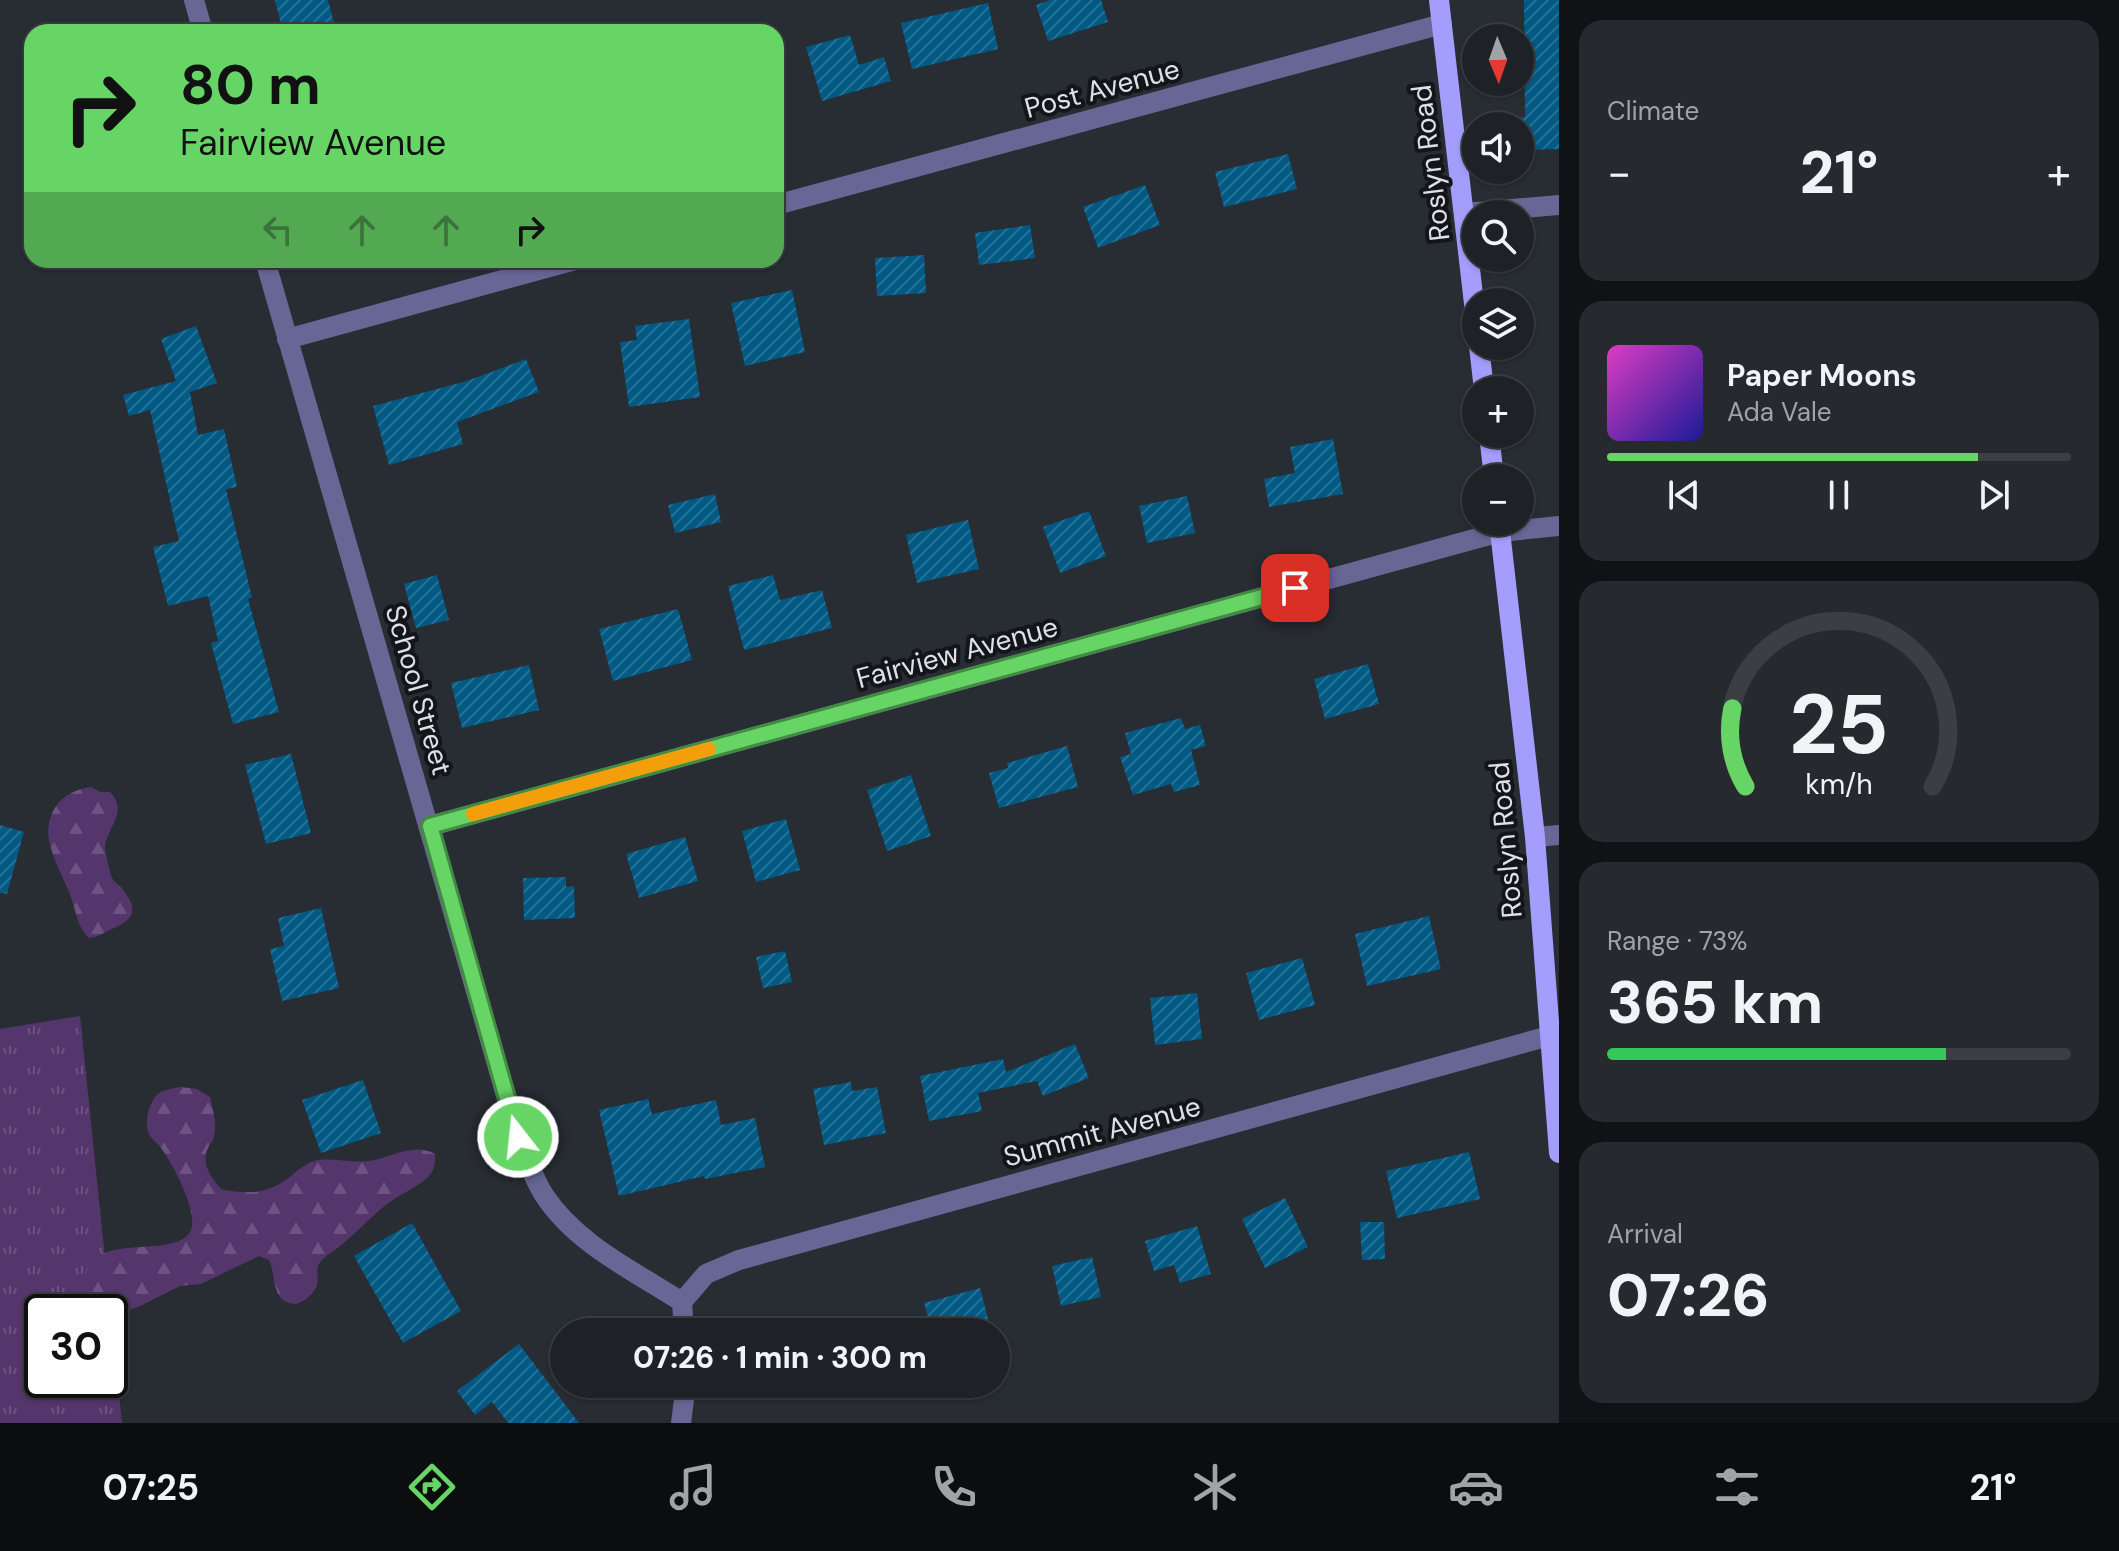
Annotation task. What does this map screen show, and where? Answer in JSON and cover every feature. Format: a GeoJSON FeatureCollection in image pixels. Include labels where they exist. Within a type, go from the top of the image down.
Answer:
{"type":"FeatureCollection","features":[{"type":"Feature","properties":{"kind":"main road","name":"Roslyn Road"},"geometry":{"type":"LineString","coordinates":[[1439,0],[1462,200]]}},
{"type":"Feature","properties":{"kind":"main road","name":"Roslyn Road"},"geometry":{"type":"LineString","coordinates":[[1500,536],[1535,837],[1559,1151]]}},
{"type":"Feature","properties":{"kind":"street"},"geometry":{"type":"LineString","coordinates":[[194,0],[201,24]]}},
{"type":"Feature","properties":{"kind":"street","name":"Post Avenue"},"geometry":{"type":"LineString","coordinates":[[784,203],[1442,24]]}},
{"type":"Feature","properties":{"kind":"street"},"geometry":{"type":"LineString","coordinates":[[1534,207],[1559,205]]}},
{"type":"Feature","properties":{"kind":"street","name":"School Street"},"geometry":{"type":"LineString","coordinates":[[267,268],[518,1137],[542,1192],[558,1214],[585,1239],[682,1302]]}},
{"type":"Feature","properties":{"kind":"street"},"geometry":{"type":"LineString","coordinates":[[287,339],[546,268]]}},
{"type":"Feature","properties":{"kind":"street","name":"Fairview Avenue"},"geometry":{"type":"LineString","coordinates":[[1534,526],[1559,526]]}},
{"type":"Feature","properties":{"kind":"street","name":"Fairview Avenue"},"geometry":{"type":"LineString","coordinates":[[430,826],[1467,536]]}},
{"type":"Feature","properties":{"kind":"street"},"geometry":{"type":"LineString","coordinates":[[1535,837],[1559,835]]}},
{"type":"Feature","properties":{"kind":"street","name":"Summit Avenue"},"geometry":{"type":"LineString","coordinates":[[682,1302],[706,1274],[739,1260],[1549,1036]]}},
{"type":"Feature","properties":{"kind":"street"},"geometry":{"type":"LineString","coordinates":[[682,1302],[683,1318]]}},
{"type":"Feature","properties":{"kind":"street"},"geometry":{"type":"LineString","coordinates":[[681,1423],[684,1398]]}},
{"type":"Feature","properties":{"kind":"green space"},"geometry":{"type":"Polygon","coordinates":[[[91,787],[110,792],[116,800],[117,814],[105,851],[112,878],[127,894],[132,912],[120,925],[89,938],[79,922],[48,834],[56,806],[71,793],[91,787]]]}},
{"type":"Feature","properties":{"kind":"green space"},"geometry":{"type":"Polygon","coordinates":[[[80,1016],[109,1294],[24,1294],[24,1398],[119,1398],[122,1423],[0,1423],[0,1029],[80,1016]]]}},
{"type":"Feature","properties":{"kind":"green space"},"geometry":{"type":"Polygon","coordinates":[[[181,1087],[197,1089],[210,1097],[215,1131],[205,1160],[221,1189],[241,1192],[267,1190],[314,1161],[369,1161],[418,1150],[435,1154],[435,1163],[423,1181],[387,1204],[323,1258],[318,1266],[318,1282],[310,1296],[302,1302],[289,1303],[279,1296],[269,1260],[259,1256],[201,1284],[180,1286],[128,1310],[128,1294],[88,1292],[85,1279],[95,1258],[124,1248],[175,1243],[186,1237],[192,1226],[190,1208],[182,1186],[166,1155],[147,1129],[151,1104],[165,1090],[181,1087]]]}},
{"type":"Feature","properties":{"kind":"building"},"geometry":{"type":"Polygon","coordinates":[[[275,0],[328,0],[334,24],[281,24],[275,0]]]}},
{"type":"Feature","properties":{"kind":"building"},"geometry":{"type":"Polygon","coordinates":[[[1050,0],[1101,0],[1108,22],[1048,41],[1036,5],[1050,0]]]}},
{"type":"Feature","properties":{"kind":"building"},"geometry":{"type":"Polygon","coordinates":[[[1524,0],[1559,0],[1559,149],[1534,150],[1534,112],[1525,112],[1525,96],[1534,96],[1534,24],[1524,24],[1524,0]]]}},
{"type":"Feature","properties":{"kind":"building"},"geometry":{"type":"Polygon","coordinates":[[[988,3],[998,49],[912,69],[901,23],[988,3]]]}},
{"type":"Feature","properties":{"kind":"building"},"geometry":{"type":"Polygon","coordinates":[[[850,35],[859,65],[884,57],[891,81],[822,101],[806,47],[850,35]]]}},
{"type":"Feature","properties":{"kind":"building"},"geometry":{"type":"Polygon","coordinates":[[[1288,154],[1297,189],[1224,207],[1215,172],[1288,154]]]}},
{"type":"Feature","properties":{"kind":"building"},"geometry":{"type":"Polygon","coordinates":[[[1145,185],[1160,225],[1098,248],[1083,207],[1145,185]]]}},
{"type":"Feature","properties":{"kind":"building"},"geometry":{"type":"Polygon","coordinates":[[[1030,225],[1035,258],[979,265],[975,233],[1030,225]]]}},
{"type":"Feature","properties":{"kind":"building"},"geometry":{"type":"Polygon","coordinates":[[[924,255],[926,293],[877,296],[875,258],[924,255]]]}},
{"type":"Feature","properties":{"kind":"building"},"geometry":{"type":"Polygon","coordinates":[[[792,290],[805,352],[745,366],[731,303],[792,290]]]}},
{"type":"Feature","properties":{"kind":"building"},"geometry":{"type":"Polygon","coordinates":[[[689,319],[700,397],[629,407],[620,342],[637,340],[635,326],[689,319]]]}},
{"type":"Feature","properties":{"kind":"building"},"geometry":{"type":"Polygon","coordinates":[[[196,326],[217,383],[190,392],[198,435],[224,429],[237,487],[226,489],[252,598],[248,599],[279,712],[233,724],[211,643],[218,641],[208,596],[168,606],[153,547],[179,541],[150,410],[129,416],[123,395],[176,381],[161,339],[196,326]]]}},
{"type":"Feature","properties":{"kind":"building"},"geometry":{"type":"Polygon","coordinates":[[[526,359],[539,392],[457,422],[463,444],[389,465],[373,406],[467,381],[526,359]]]}},
{"type":"Feature","properties":{"kind":"building"},"geometry":{"type":"Polygon","coordinates":[[[1333,439],[1343,494],[1269,507],[1264,479],[1295,473],[1290,447],[1333,439]]]}},
{"type":"Feature","properties":{"kind":"building"},"geometry":{"type":"Polygon","coordinates":[[[715,494],[721,522],[675,533],[668,505],[715,494]]]}},
{"type":"Feature","properties":{"kind":"building"},"geometry":{"type":"Polygon","coordinates":[[[1187,496],[1195,533],[1147,543],[1139,506],[1187,496]]]}},
{"type":"Feature","properties":{"kind":"building"},"geometry":{"type":"Polygon","coordinates":[[[1089,511],[1106,556],[1060,573],[1043,527],[1089,511]]]}},
{"type":"Feature","properties":{"kind":"building"},"geometry":{"type":"Polygon","coordinates":[[[968,520],[979,569],[917,583],[906,535],[968,520]]]}},
{"type":"Feature","properties":{"kind":"building"},"geometry":{"type":"Polygon","coordinates":[[[437,575],[449,620],[416,628],[404,584],[437,575]]]}},
{"type":"Feature","properties":{"kind":"building"},"geometry":{"type":"Polygon","coordinates":[[[773,575],[780,600],[822,590],[832,628],[744,650],[728,586],[773,575]]]}},
{"type":"Feature","properties":{"kind":"building"},"geometry":{"type":"Polygon","coordinates":[[[678,609],[692,660],[613,681],[599,629],[678,609]]]}},
{"type":"Feature","properties":{"kind":"building"},"geometry":{"type":"Polygon","coordinates":[[[1368,664],[1379,704],[1325,719],[1314,679],[1368,664]]]}},
{"type":"Feature","properties":{"kind":"building"},"geometry":{"type":"Polygon","coordinates":[[[529,665],[539,710],[462,728],[451,683],[529,665]]]}},
{"type":"Feature","properties":{"kind":"building"},"geometry":{"type":"Polygon","coordinates":[[[1181,718],[1185,729],[1200,725],[1206,746],[1191,750],[1200,785],[1174,792],[1171,784],[1133,795],[1120,757],[1131,754],[1125,733],[1181,718]]]}},
{"type":"Feature","properties":{"kind":"building"},"geometry":{"type":"Polygon","coordinates":[[[1067,746],[1078,787],[999,808],[989,773],[1008,768],[1007,763],[1067,746]]]}},
{"type":"Feature","properties":{"kind":"building"},"geometry":{"type":"Polygon","coordinates":[[[291,754],[311,833],[266,844],[245,765],[291,754]]]}},
{"type":"Feature","properties":{"kind":"building"},"geometry":{"type":"Polygon","coordinates":[[[911,775],[931,836],[887,851],[867,790],[911,775]]]}},
{"type":"Feature","properties":{"kind":"building"},"geometry":{"type":"Polygon","coordinates":[[[786,819],[800,870],[756,882],[742,831],[786,819]]]}},
{"type":"Feature","properties":{"kind":"building"},"geometry":{"type":"Polygon","coordinates":[[[0,825],[24,832],[7,894],[0,893],[0,825]]]}},
{"type":"Feature","properties":{"kind":"building"},"geometry":{"type":"Polygon","coordinates":[[[685,837],[698,881],[639,898],[626,854],[685,837]]]}},
{"type":"Feature","properties":{"kind":"building"},"geometry":{"type":"Polygon","coordinates":[[[566,877],[566,887],[574,886],[575,918],[524,920],[523,878],[566,877]]]}},
{"type":"Feature","properties":{"kind":"building"},"geometry":{"type":"Polygon","coordinates":[[[321,908],[339,988],[282,1001],[270,949],[284,946],[278,918],[321,908]]]}},
{"type":"Feature","properties":{"kind":"building"},"geometry":{"type":"Polygon","coordinates":[[[1429,916],[1441,969],[1367,986],[1355,934],[1429,916]]]}},
{"type":"Feature","properties":{"kind":"building"},"geometry":{"type":"Polygon","coordinates":[[[785,951],[792,982],[763,988],[756,957],[785,951]]]}},
{"type":"Feature","properties":{"kind":"building"},"geometry":{"type":"Polygon","coordinates":[[[1302,958],[1315,1005],[1259,1020],[1246,973],[1302,958]]]}},
{"type":"Feature","properties":{"kind":"building"},"geometry":{"type":"Polygon","coordinates":[[[1197,993],[1202,1039],[1155,1045],[1150,998],[1197,993]]]}},
{"type":"Feature","properties":{"kind":"building"},"geometry":{"type":"Polygon","coordinates":[[[1075,1044],[1089,1078],[1043,1096],[1037,1081],[978,1093],[982,1111],[929,1121],[920,1076],[1003,1059],[1006,1072],[1075,1044]]]}},
{"type":"Feature","properties":{"kind":"building"},"geometry":{"type":"Polygon","coordinates":[[[363,1080],[381,1133],[321,1153],[302,1100],[363,1080]]]}},
{"type":"Feature","properties":{"kind":"building"},"geometry":{"type":"Polygon","coordinates":[[[851,1082],[852,1091],[877,1087],[886,1133],[824,1145],[813,1089],[851,1082]]]}},
{"type":"Feature","properties":{"kind":"building"},"geometry":{"type":"Polygon","coordinates":[[[648,1099],[652,1114],[716,1100],[721,1125],[755,1118],[765,1167],[705,1179],[704,1176],[619,1196],[599,1110],[648,1099]]]}},
{"type":"Feature","properties":{"kind":"building"},"geometry":{"type":"Polygon","coordinates":[[[1469,1152],[1480,1199],[1397,1218],[1386,1171],[1469,1152]]]}},
{"type":"Feature","properties":{"kind":"building"},"geometry":{"type":"Polygon","coordinates":[[[1285,1198],[1308,1247],[1265,1268],[1242,1219],[1285,1198]]]}},
{"type":"Feature","properties":{"kind":"building"},"geometry":{"type":"Polygon","coordinates":[[[1360,1222],[1384,1222],[1385,1259],[1362,1260],[1360,1222]]]}},
{"type":"Feature","properties":{"kind":"building"},"geometry":{"type":"Polygon","coordinates":[[[412,1223],[461,1311],[403,1343],[354,1256],[412,1223]]]}},
{"type":"Feature","properties":{"kind":"building"},"geometry":{"type":"Polygon","coordinates":[[[1197,1226],[1211,1274],[1180,1283],[1174,1265],[1154,1271],[1145,1241],[1197,1226]]]}},
{"type":"Feature","properties":{"kind":"building"},"geometry":{"type":"Polygon","coordinates":[[[1092,1257],[1101,1297],[1061,1306],[1052,1266],[1092,1257]]]}},
{"type":"Feature","properties":{"kind":"building"},"geometry":{"type":"Polygon","coordinates":[[[980,1288],[988,1318],[928,1318],[924,1303],[980,1288]]]}},
{"type":"Feature","properties":{"kind":"building"},"geometry":{"type":"Polygon","coordinates":[[[519,1344],[550,1385],[550,1398],[560,1398],[579,1423],[508,1423],[492,1402],[475,1415],[457,1391],[519,1344]]]}},
{"type":"Feature","properties":{"kind":"slow traffic"},"geometry":{"type":"LineString","coordinates":[[473,814],[709,749]]}},
{"type":"Feature","properties":{"kind":"route"},"geometry":{"type":"LineString","coordinates":[[518,1137],[430,826],[1295,588]]}}]}
